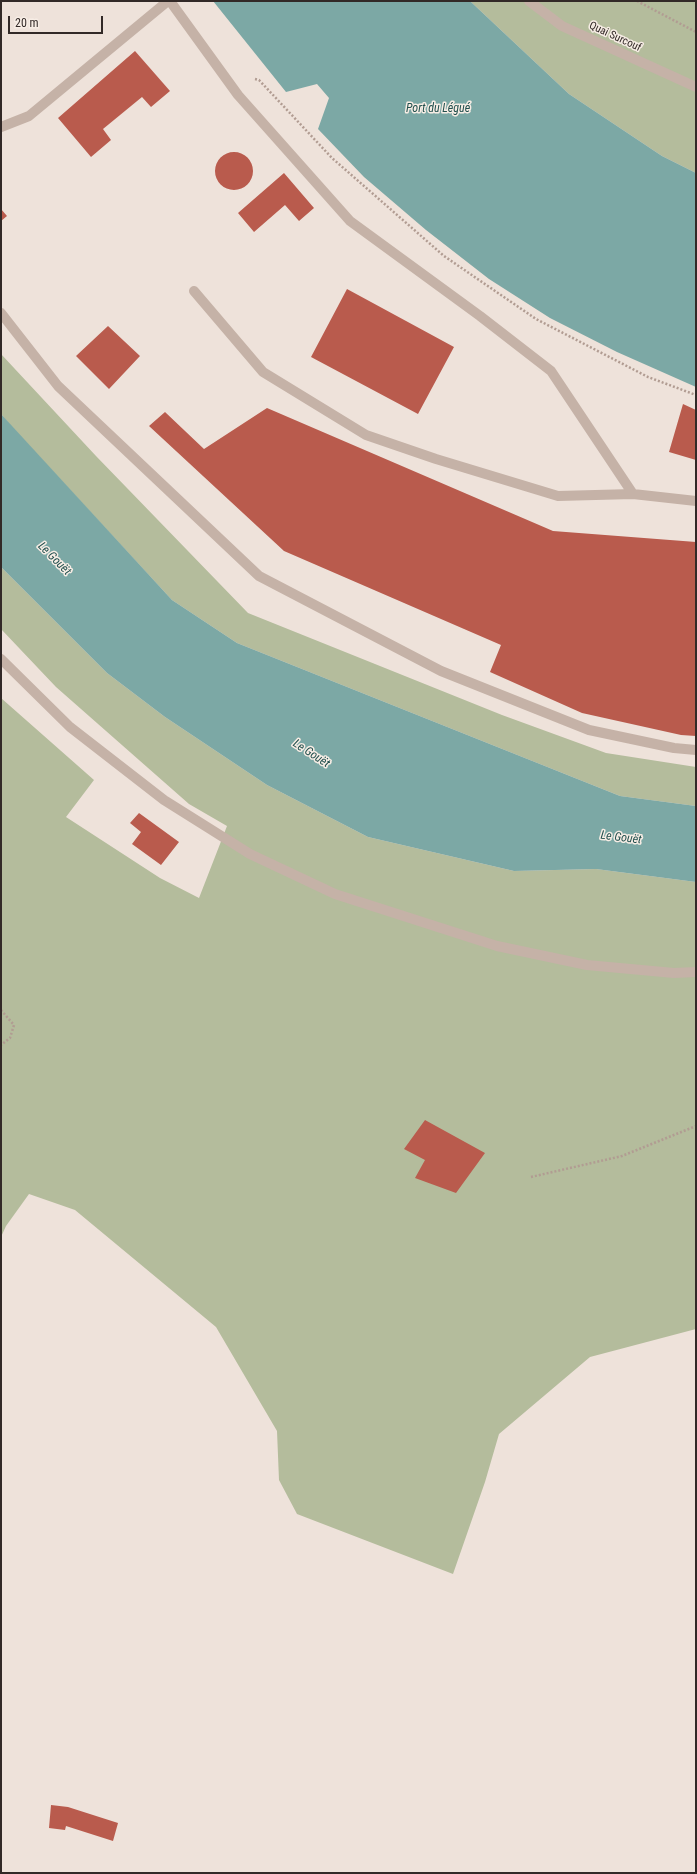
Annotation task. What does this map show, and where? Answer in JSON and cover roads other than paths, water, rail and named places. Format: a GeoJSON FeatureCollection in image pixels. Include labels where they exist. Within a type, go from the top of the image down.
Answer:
{"type":"FeatureCollection","features":[{"type":"Feature","properties":{"kind":"street"},"geometry":{"type":"LineString","coordinates":[[1,127],[29,116],[169,1],[238,95],[350,221],[480,316],[551,371],[633,494]]}},
{"type":"Feature","properties":{"kind":"street","name":"Quai Surcouf"},"geometry":{"type":"LineString","coordinates":[[529,1],[562,26],[696,87]]}},
{"type":"Feature","properties":{"kind":"street"},"geometry":{"type":"LineString","coordinates":[[194,291],[263,372],[366,435],[436,459],[558,496],[633,494],[696,501]]}},
{"type":"Feature","properties":{"kind":"street"},"geometry":{"type":"LineString","coordinates":[[1,313],[58,386],[259,576],[441,671],[589,730],[674,748],[696,750]]}},
{"type":"Feature","properties":{"kind":"street"},"geometry":{"type":"LineString","coordinates":[[1,659],[70,727],[164,800],[250,854],[335,894],[497,946],[587,965],[674,973],[696,972]]}},
{"type":"Feature","properties":{"kind":"water","name":"Port du Légué"},"geometry":{"type":"Polygon","coordinates":[[[213,1],[470,1],[569,94],[662,156],[696,173],[696,387],[617,352],[550,318],[489,279],[426,230],[364,177],[318,129],[329,98],[317,84],[286,92],[213,1]]]}},
{"type":"Feature","properties":{"kind":"water","name":"Le Gouët"},"geometry":{"type":"Polygon","coordinates":[[[1,414],[172,600],[237,643],[620,796],[696,806],[696,882],[596,869],[514,871],[368,837],[267,785],[165,717],[107,673],[1,567],[1,414]]]}}]}
